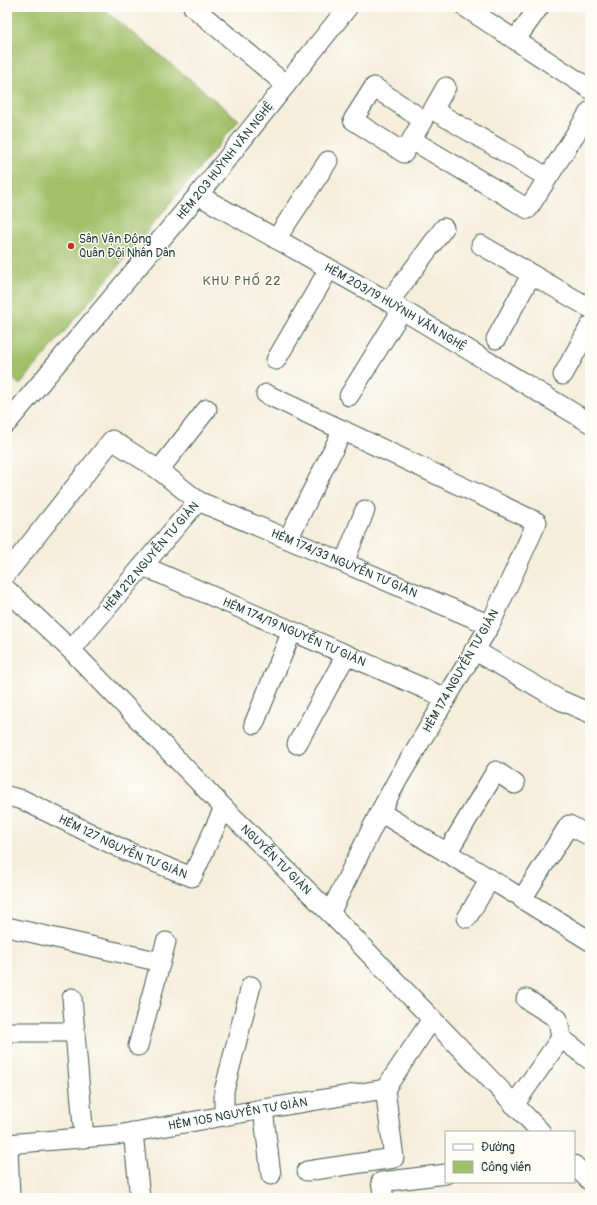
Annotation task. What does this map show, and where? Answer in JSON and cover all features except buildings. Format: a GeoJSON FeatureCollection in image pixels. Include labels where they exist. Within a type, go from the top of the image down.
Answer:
{"type":"FeatureCollection","features":[{"type":"Feature","properties":{"kind":"street"},"geometry":{"type":"LineString","coordinates":[[193,7],[286,85]]}},
{"type":"Feature","properties":{"kind":"street","name":"HẺM 203 HUỲNH VĂN NGHỆ"},"geometry":{"type":"LineString","coordinates":[[7,423],[198,195],[348,7]]}},
{"type":"Feature","properties":{"kind":"street"},"geometry":{"type":"LineString","coordinates":[[465,7],[516,39],[590,89]]}},
{"type":"Feature","properties":{"kind":"street"},"geometry":{"type":"LineString","coordinates":[[516,39],[539,7]]}},
{"type":"Feature","properties":{"kind":"street"},"geometry":{"type":"LineString","coordinates":[[446,87],[433,110],[547,177]]}},
{"type":"Feature","properties":{"kind":"street"},"geometry":{"type":"LineString","coordinates":[[412,140],[528,208],[590,111]]}},
{"type":"Feature","properties":{"kind":"street"},"geometry":{"type":"LineString","coordinates":[[276,239],[328,161]]}},
{"type":"Feature","properties":{"kind":"street","name":"HẺM 203/19 HUỲNH VĂN NGHỆ"},"geometry":{"type":"LineString","coordinates":[[198,195],[395,306],[590,423]]}},
{"type":"Feature","properties":{"kind":"street"},"geometry":{"type":"LineString","coordinates":[[350,396],[395,306],[444,228]]}},
{"type":"Feature","properties":{"kind":"street"},"geometry":{"type":"LineString","coordinates":[[481,245],[590,308]]}},
{"type":"Feature","properties":{"kind":"street"},"geometry":{"type":"LineString","coordinates":[[276,360],[329,269]]}},
{"type":"Feature","properties":{"kind":"street"},"geometry":{"type":"LineString","coordinates":[[496,339],[531,275]]}},
{"type":"Feature","properties":{"kind":"street"},"geometry":{"type":"LineString","coordinates":[[563,375],[590,326]]}},
{"type":"Feature","properties":{"kind":"street","name":"HẺM 174 NGUYỄN TƯ GIẢN"},"geometry":{"type":"LineString","coordinates":[[266,394],[537,522],[490,625],[380,812],[330,913]]}},
{"type":"Feature","properties":{"kind":"street"},"geometry":{"type":"LineString","coordinates":[[159,470],[207,409]]}},
{"type":"Feature","properties":{"kind":"street"},"geometry":{"type":"LineString","coordinates":[[288,539],[343,430]]}},
{"type":"Feature","properties":{"kind":"street","name":"HẺM 212 NGUYỄN TƯ GIẢN"},"geometry":{"type":"LineString","coordinates":[[7,572],[112,440],[159,470],[198,500],[71,650]]}},
{"type":"Feature","properties":{"kind":"street","name":"HẺM 174/33 NGUYỄN TƯ GIẢN"},"geometry":{"type":"LineString","coordinates":[[198,500],[490,625]]}},
{"type":"Feature","properties":{"kind":"street"},"geometry":{"type":"LineString","coordinates":[[344,563],[365,510]]}},
{"type":"Feature","properties":{"kind":"street","name":"HẺM 174/19 NGUYỄN TƯ GIẢN"},"geometry":{"type":"LineString","coordinates":[[143,566],[446,698]]}},
{"type":"Feature","properties":{"kind":"street","name":"NGUYỄN TƯ GIẢN"},"geometry":{"type":"LineString","coordinates":[[7,590],[71,650],[224,808],[330,913],[514,1105],[541,1131]]}},
{"type":"Feature","properties":{"kind":"street"},"geometry":{"type":"LineString","coordinates":[[254,724],[292,631]]}},
{"type":"Feature","properties":{"kind":"street"},"geometry":{"type":"LineString","coordinates":[[474,650],[560,700],[590,713]]}},
{"type":"Feature","properties":{"kind":"street"},"geometry":{"type":"LineString","coordinates":[[297,744],[346,655]]}},
{"type":"Feature","properties":{"kind":"street"},"geometry":{"type":"LineString","coordinates":[[447,853],[496,771],[515,784]]}},
{"type":"Feature","properties":{"kind":"street","name":"HẺM 127 NGUYỄN TƯ GIẢN"},"geometry":{"type":"LineString","coordinates":[[7,796],[23,800],[126,851],[192,877],[224,808]]}},
{"type":"Feature","properties":{"kind":"street"},"geometry":{"type":"LineString","coordinates":[[380,812],[513,893]]}},
{"type":"Feature","properties":{"kind":"street"},"geometry":{"type":"LineString","coordinates":[[590,836],[569,825],[522,899],[590,941]]}},
{"type":"Feature","properties":{"kind":"street"},"geometry":{"type":"LineString","coordinates":[[467,918],[490,879]]}},
{"type":"Feature","properties":{"kind":"street"},"geometry":{"type":"LineString","coordinates":[[7,927],[160,962]]}},
{"type":"Feature","properties":{"kind":"street"},"geometry":{"type":"LineString","coordinates":[[138,1046],[166,942]]}},
{"type":"Feature","properties":{"kind":"street"},"geometry":{"type":"LineString","coordinates":[[224,1116],[224,1092],[251,986]]}},
{"type":"Feature","properties":{"kind":"street"},"geometry":{"type":"LineString","coordinates":[[72,998],[84,1138]]}},
{"type":"Feature","properties":{"kind":"street"},"geometry":{"type":"LineString","coordinates":[[526,999],[558,1019],[561,1038],[590,1060]]}},
{"type":"Feature","properties":{"kind":"street"},"geometry":{"type":"LineString","coordinates":[[307,1171],[394,1158],[384,1089],[432,1019]]}},
{"type":"Feature","properties":{"kind":"street"},"geometry":{"type":"LineString","coordinates":[[7,1032],[75,1032]]}},
{"type":"Feature","properties":{"kind":"street"},"geometry":{"type":"LineString","coordinates":[[514,1105],[561,1038]]}},
{"type":"Feature","properties":{"kind":"street","name":"HẺM 105 NGUYỄN TƯ GIẢN"},"geometry":{"type":"LineString","coordinates":[[8,1144],[117,1135],[384,1089]]}},
{"type":"Feature","properties":{"kind":"street"},"geometry":{"type":"LineString","coordinates":[[263,1109],[271,1175]]}},
{"type":"Feature","properties":{"kind":"street"},"geometry":{"type":"LineString","coordinates":[[132,1132],[140,1198]]}},
{"type":"Feature","properties":{"kind":"street"},"geometry":{"type":"LineString","coordinates":[[8,1144],[10,1198]]}},
{"type":"Feature","properties":{"kind":"street"},"geometry":{"type":"LineString","coordinates":[[575,1166],[590,1181]]}},
{"type":"Feature","properties":{"kind":"street"},"geometry":{"type":"LineString","coordinates":[[384,1198],[381,1182],[445,1174]]}},
{"type":"Feature","properties":{"kind":"green space","name":"Sân Vận Động Quân Đội Nhân Dân"},"geometry":{"type":"Polygon","coordinates":[[[7,7],[101,7],[239,120],[20,385],[7,373],[7,7]]]}},
{"type":"Feature","properties":{"kind":"place","name":"Sân Vận Động Quân Đội Nhân Dân"},"geometry":{"type":"Point","coordinates":[71,246]}},
{"type":"Feature","properties":{"kind":"district","name":"KHU PHỐ 22"},"geometry":{"type":"Point","coordinates":[242,281]}}]}
